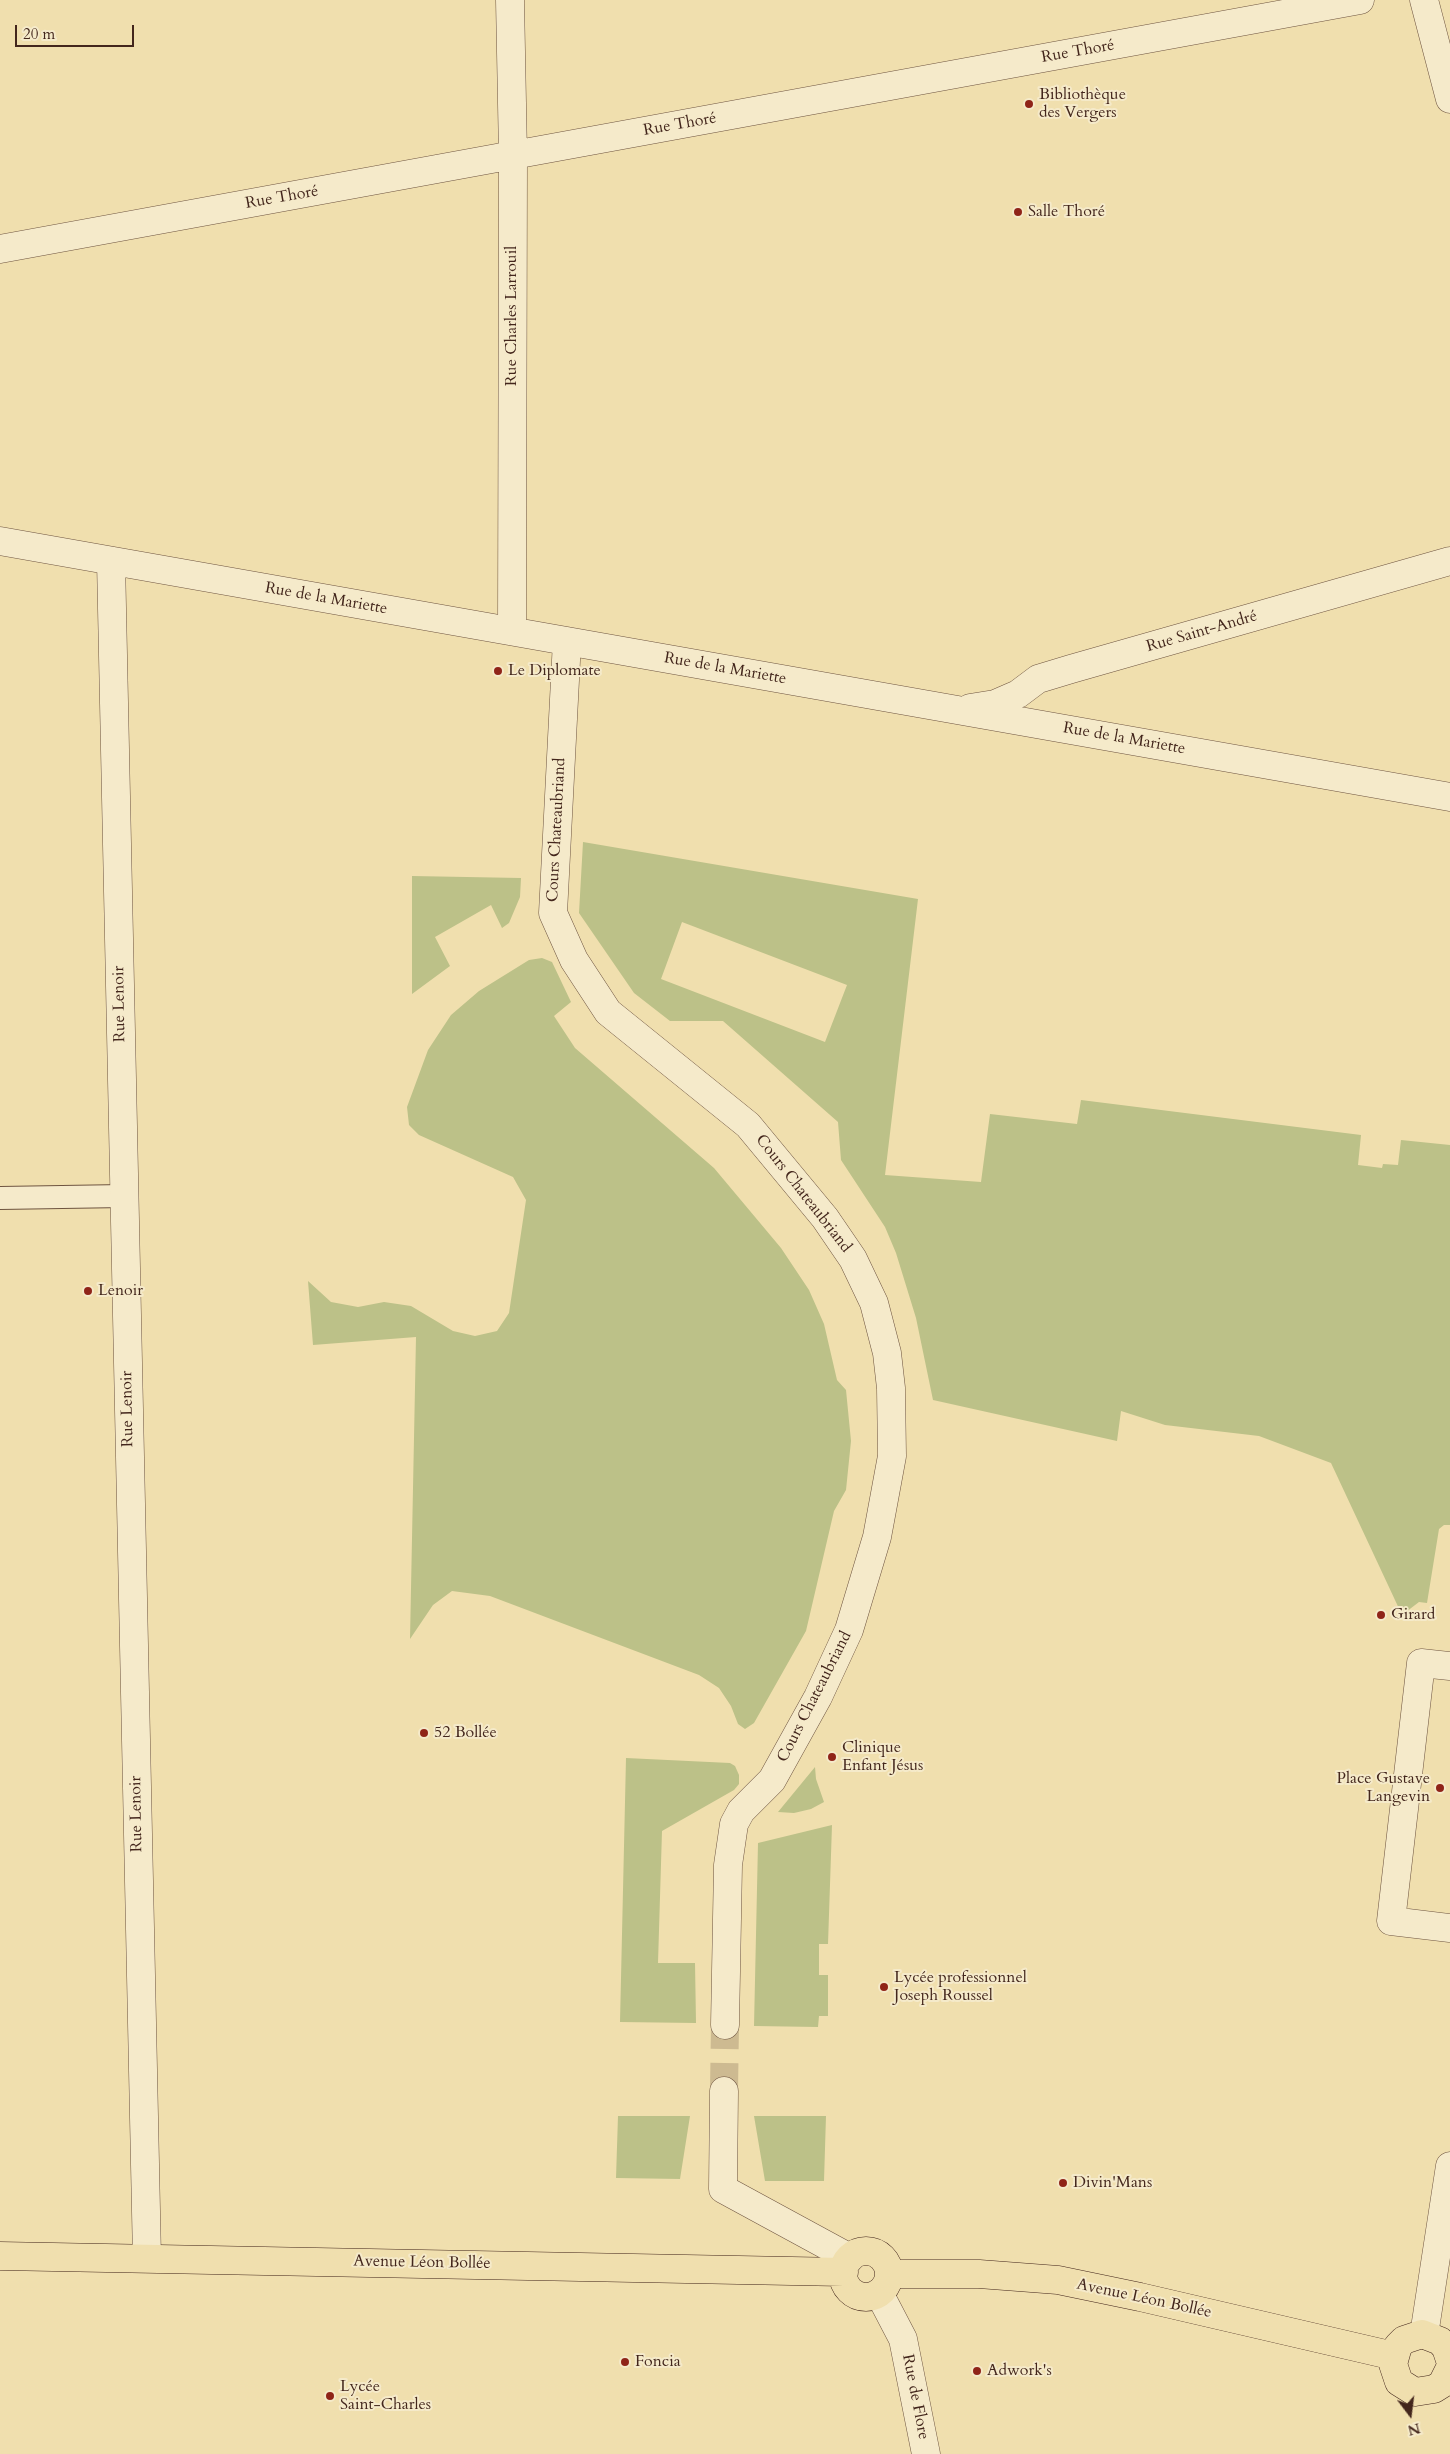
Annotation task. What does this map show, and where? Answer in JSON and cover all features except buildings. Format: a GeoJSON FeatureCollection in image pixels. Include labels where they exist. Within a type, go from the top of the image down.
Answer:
{"type":"FeatureCollection","features":[{"type":"Feature","properties":{"kind":"main road","name":"Avenue Léon Bollée"},"geometry":{"type":"LineString","coordinates":[[0,2256],[847,2265],[864,2252],[878,2255],[888,2266],[884,2283]]}},
{"type":"Feature","properties":{"kind":"main road","name":"Avenue Léon Bollée"},"geometry":{"type":"LineString","coordinates":[[847,2265],[846,2286],[858,2296],[865,2297],[884,2283],[979,2274],[1058,2280],[1132,2295],[1394,2356]]}},
{"type":"Feature","properties":{"kind":"main road"},"geometry":{"type":"LineString","coordinates":[[1450,2360],[1446,2348],[1440,2341],[1424,2335],[1404,2340],[1398,2346],[1392,2364],[1399,2382],[1415,2392],[1434,2389],[1442,2384],[1450,2369]]}},
{"type":"Feature","properties":{"kind":"street","name":"Rue Charles Larrouil"},"geometry":{"type":"LineString","coordinates":[[510,0],[513,155],[512,631]]}},
{"type":"Feature","properties":{"kind":"street","name":"Rue Thoré"},"geometry":{"type":"LineString","coordinates":[[0,249],[1360,0]]}},
{"type":"Feature","properties":{"kind":"street"},"geometry":{"type":"LineString","coordinates":[[1424,0],[1450,98]]}},
{"type":"Feature","properties":{"kind":"street","name":"Rue de la Mariette"},"geometry":{"type":"LineString","coordinates":[[0,541],[1450,797]]}},
{"type":"Feature","properties":{"kind":"street","name":"Rue Lenoir"},"geometry":{"type":"LineString","coordinates":[[110,561],[147,2258]]}},
{"type":"Feature","properties":{"kind":"street","name":"Rue Saint-André"},"geometry":{"type":"LineString","coordinates":[[958,710],[994,704],[1018,694],[1038,679],[1071,669],[1450,561]]}},
{"type":"Feature","properties":{"kind":"street","name":"Cours Chateaubriand"},"geometry":{"type":"LineString","coordinates":[[567,641],[553,913],[574,960],[608,1012],[748,1126],[825,1218],[853,1259],[874,1303],[887,1353],[891,1388],[892,1456],[877,1537],[849,1630],[818,1697],[772,1780],[741,1810],[734,1824],[728,1865],[726,2025]]}},
{"type":"Feature","properties":{"kind":"street"},"geometry":{"type":"LineString","coordinates":[[1450,1666],[1421,1663],[1391,1921],[1450,1928]]}},
{"type":"Feature","properties":{"kind":"street"},"geometry":{"type":"LineString","coordinates":[[724,2091],[723,2189],[847,2265]]}},
{"type":"Feature","properties":{"kind":"street"},"geometry":{"type":"LineString","coordinates":[[1424,2335],[1450,2166]]}},
{"type":"Feature","properties":{"kind":"street","name":"Rue de Flore"},"geometry":{"type":"LineString","coordinates":[[884,2283],[903,2339],[926,2454]]}},
{"type":"Feature","properties":{"kind":"lane"},"geometry":{"type":"LineString","coordinates":[[0,1198],[124,1196]]}},
{"type":"Feature","properties":{"kind":"green space"},"geometry":{"type":"Polygon","coordinates":[[[583,842],[918,899],[885,1175],[981,1182],[990,1114],[1077,1124],[1081,1100],[1361,1135],[1358,1165],[1382,1168],[1383,1164],[1398,1165],[1401,1140],[1450,1145],[1450,1525],[1444,1525],[1439,1529],[1427,1603],[1419,1602],[1402,1615],[1331,1463],[1259,1436],[1165,1425],[1121,1411],[1117,1441],[933,1400],[916,1318],[896,1253],[885,1227],[841,1160],[838,1122],[723,1021],[670,1021],[634,993],[579,913],[583,842]],[[682,922],[661,979],[825,1042],[847,985],[682,922]]]}},
{"type":"Feature","properties":{"kind":"green space"},"geometry":{"type":"Polygon","coordinates":[[[412,876],[521,878],[520,897],[509,923],[502,928],[491,905],[435,937],[450,966],[412,994],[412,876]]]}},
{"type":"Feature","properties":{"kind":"green space"},"geometry":{"type":"Polygon","coordinates":[[[542,958],[552,962],[571,1002],[554,1016],[575,1048],[714,1168],[781,1248],[809,1290],[824,1324],[837,1380],[846,1390],[851,1441],[846,1490],[834,1511],[806,1631],[754,1723],[745,1729],[738,1724],[731,1706],[719,1688],[699,1675],[490,1596],[452,1591],[433,1605],[410,1639],[416,1337],[313,1345],[308,1281],[331,1302],[358,1307],[384,1302],[411,1306],[453,1331],[475,1336],[497,1331],[509,1313],[526,1200],[513,1177],[419,1135],[409,1125],[407,1107],[428,1050],[451,1015],[479,991],[529,960],[542,958]]]}},
{"type":"Feature","properties":{"kind":"green space"},"geometry":{"type":"Polygon","coordinates":[[[626,1758],[730,1763],[735,1766],[739,1775],[739,1784],[734,1790],[662,1831],[658,1963],[695,1963],[696,2023],[620,2022],[626,1758]]]}},
{"type":"Feature","properties":{"kind":"green space"},"geometry":{"type":"Polygon","coordinates":[[[815,1767],[816,1779],[824,1802],[811,1809],[794,1813],[778,1812],[815,1767]]]}},
{"type":"Feature","properties":{"kind":"green space"},"geometry":{"type":"Polygon","coordinates":[[[832,1825],[828,1944],[819,1944],[819,1975],[828,1975],[828,2016],[819,2016],[818,2027],[754,2026],[758,1843],[832,1825]]]}},
{"type":"Feature","properties":{"kind":"green space"},"geometry":{"type":"Polygon","coordinates":[[[618,2116],[690,2116],[680,2179],[616,2178],[618,2116]]]}},
{"type":"Feature","properties":{"kind":"green space"},"geometry":{"type":"Polygon","coordinates":[[[754,2116],[826,2116],[824,2181],[765,2181],[754,2116]]]}},
{"type":"Feature","properties":{"kind":"tunnel"},"geometry":{"type":"LineString","coordinates":[[724,2091],[725,2025]]}},
{"type":"Feature","properties":{"kind":"place","name":"Bibliothèque des Vergers"},"geometry":{"type":"Point","coordinates":[1029,104]}},
{"type":"Feature","properties":{"kind":"place","name":"Salle Thoré"},"geometry":{"type":"Point","coordinates":[1018,212]}},
{"type":"Feature","properties":{"kind":"place","name":"Le Diplomate"},"geometry":{"type":"Point","coordinates":[498,671]}},
{"type":"Feature","properties":{"kind":"place","name":"Lenoir"},"geometry":{"type":"Point","coordinates":[88,1291]}},
{"type":"Feature","properties":{"kind":"place","name":"Girard"},"geometry":{"type":"Point","coordinates":[1381,1615]}},
{"type":"Feature","properties":{"kind":"place","name":"52 Bollée"},"geometry":{"type":"Point","coordinates":[424,1733]}},
{"type":"Feature","properties":{"kind":"place","name":"Clinique Enfant Jésus"},"geometry":{"type":"Point","coordinates":[832,1757]}},
{"type":"Feature","properties":{"kind":"place","name":"Place Gustave Langevin"},"geometry":{"type":"Point","coordinates":[1440,1788]}},
{"type":"Feature","properties":{"kind":"place","name":"Lycée professionnel Joseph Roussel"},"geometry":{"type":"Point","coordinates":[884,1987]}},
{"type":"Feature","properties":{"kind":"place","name":"Divin'Mans"},"geometry":{"type":"Point","coordinates":[1063,2183]}},
{"type":"Feature","properties":{"kind":"place","name":"Foncia"},"geometry":{"type":"Point","coordinates":[625,2362]}},
{"type":"Feature","properties":{"kind":"place","name":"Adwork's"},"geometry":{"type":"Point","coordinates":[977,2371]}},
{"type":"Feature","properties":{"kind":"place","name":"Lycée Saint-Charles"},"geometry":{"type":"Point","coordinates":[330,2396]}}]}
